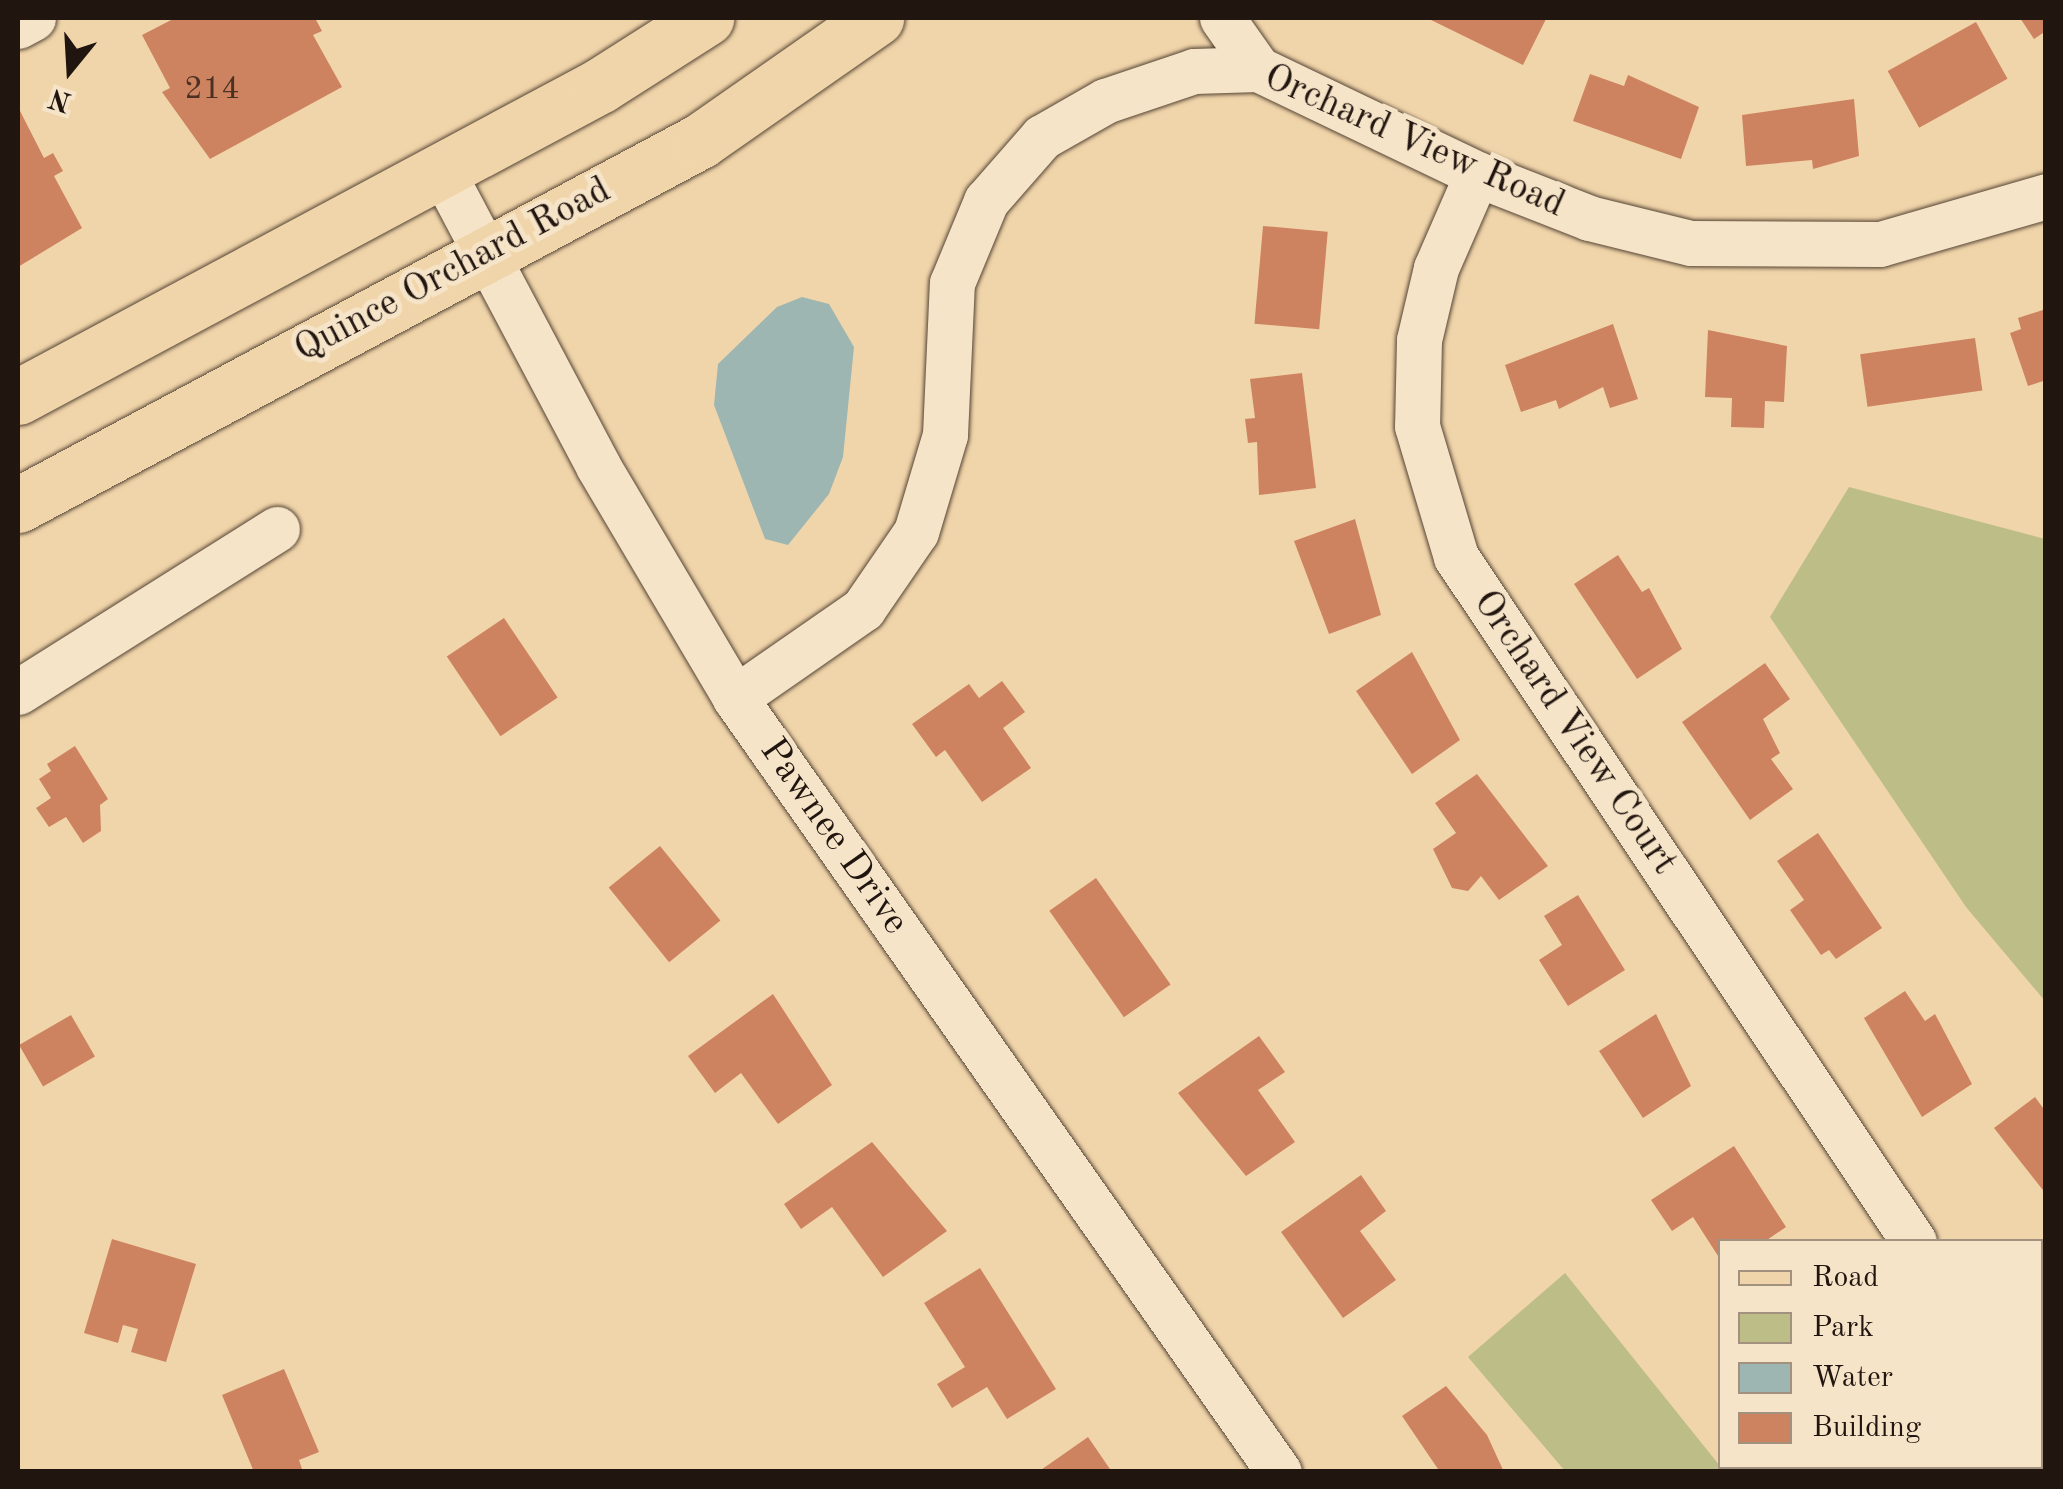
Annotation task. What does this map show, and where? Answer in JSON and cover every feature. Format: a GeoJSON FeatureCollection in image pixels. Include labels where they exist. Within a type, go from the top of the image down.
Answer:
{"type":"FeatureCollection","features":[{"type":"Feature","properties":{"kind":"main road"},"geometry":{"type":"LineString","coordinates":[[18,397],[441,170],[706,18]]}},
{"type":"Feature","properties":{"kind":"main road","name":"Quince Orchard Road"},"geometry":{"type":"LineString","coordinates":[[18,505],[700,141],[876,18]]}},
{"type":"Feature","properties":{"kind":"street"},"geometry":{"type":"LineString","coordinates":[[18,26],[33,18]]}},
{"type":"Feature","properties":{"kind":"street"},"geometry":{"type":"LineString","coordinates":[[1222,18],[1258,69]]}},
{"type":"Feature","properties":{"kind":"street","name":"Orchard View Road"},"geometry":{"type":"LineString","coordinates":[[735,698],[862,609],[916,532],[944,435],[952,283],[986,201],[1042,137],[1105,101],[1194,71],[1258,69],[1477,174],[1589,218],[1691,244],[1781,251],[1896,241],[2046,196]]}},
{"type":"Feature","properties":{"kind":"street","name":"Pawnee Drive"},"geometry":{"type":"LineString","coordinates":[[441,170],[483,254],[735,698],[1279,1472]]}},
{"type":"Feature","properties":{"kind":"street","name":"Orchard View Court"},"geometry":{"type":"LineString","coordinates":[[1477,174],[1436,268],[1418,340],[1417,426],[1456,558],[1912,1239]]}},
{"type":"Feature","properties":{"kind":"street"},"geometry":{"type":"LineString","coordinates":[[18,692],[277,529]]}},
{"type":"Feature","properties":{"kind":"green space"},"geometry":{"type":"Polygon","coordinates":[[[1849,487],[2045,539],[2045,1001],[1966,907],[1770,617],[1849,487]]]}},
{"type":"Feature","properties":{"kind":"green space"},"geometry":{"type":"Polygon","coordinates":[[[1565,1273],[1718,1464],[1718,1469],[1728,1471],[1565,1471],[1468,1357],[1565,1273]]]}},
{"type":"Feature","properties":{"kind":"water"},"geometry":{"type":"Polygon","coordinates":[[[802,297],[829,304],[854,347],[843,457],[829,494],[788,545],[765,539],[714,405],[718,364],[777,307],[802,297]]]}},
{"type":"Feature","properties":{"kind":"building"},"geometry":{"type":"Polygon","coordinates":[[[175,18],[315,18],[322,31],[313,35],[342,87],[210,159],[162,92],[170,88],[142,35],[175,18]]]}},
{"type":"Feature","properties":{"kind":"building"},"geometry":{"type":"Polygon","coordinates":[[[1427,18],[1543,18],[1546,19],[1523,65],[1427,18]]]}},
{"type":"Feature","properties":{"kind":"building"},"geometry":{"type":"Polygon","coordinates":[[[2020,18],[2046,18],[2046,31],[2034,39],[2020,18]]]}},
{"type":"Feature","properties":{"kind":"building"},"geometry":{"type":"Polygon","coordinates":[[[1976,22],[2008,79],[1919,128],[1888,71],[1976,22]]]}},
{"type":"Feature","properties":{"kind":"building"},"geometry":{"type":"Polygon","coordinates":[[[1590,74],[1624,86],[1628,75],[1699,107],[1681,159],[1573,121],[1590,74]]]}},
{"type":"Feature","properties":{"kind":"building"},"geometry":{"type":"Polygon","coordinates":[[[1854,99],[1859,156],[1813,169],[1812,160],[1746,166],[1742,115],[1854,99]]]}},
{"type":"Feature","properties":{"kind":"building"},"geometry":{"type":"Polygon","coordinates":[[[18,107],[44,158],[53,153],[63,171],[54,176],[82,228],[18,267],[18,107]]]}},
{"type":"Feature","properties":{"kind":"building"},"geometry":{"type":"Polygon","coordinates":[[[1263,226],[1328,232],[1319,329],[1254,324],[1263,226]]]}},
{"type":"Feature","properties":{"kind":"building"},"geometry":{"type":"Polygon","coordinates":[[[2046,309],[2046,380],[2028,386],[2010,333],[2021,329],[2018,318],[2046,309]]]}},
{"type":"Feature","properties":{"kind":"building"},"geometry":{"type":"Polygon","coordinates":[[[1613,324],[1638,399],[1610,408],[1603,387],[1559,409],[1556,400],[1521,412],[1505,365],[1613,324]]]}},
{"type":"Feature","properties":{"kind":"building"},"geometry":{"type":"Polygon","coordinates":[[[1708,330],[1787,346],[1784,402],[1765,401],[1764,428],[1731,427],[1732,398],[1705,397],[1708,330]]]}},
{"type":"Feature","properties":{"kind":"building"},"geometry":{"type":"Polygon","coordinates":[[[1975,338],[1982,390],[1868,407],[1860,354],[1975,338]]]}},
{"type":"Feature","properties":{"kind":"building"},"geometry":{"type":"Polygon","coordinates":[[[1302,373],[1316,488],[1259,495],[1257,442],[1248,443],[1245,419],[1255,418],[1250,379],[1302,373]]]}},
{"type":"Feature","properties":{"kind":"building"},"geometry":{"type":"Polygon","coordinates":[[[1355,519],[1381,615],[1329,634],[1294,541],[1355,519]]]}},
{"type":"Feature","properties":{"kind":"building"},"geometry":{"type":"Polygon","coordinates":[[[1618,555],[1642,592],[1649,588],[1682,649],[1637,679],[1574,584],[1618,555]]]}},
{"type":"Feature","properties":{"kind":"building"},"geometry":{"type":"Polygon","coordinates":[[[504,618],[558,698],[500,736],[447,657],[504,618]]]}},
{"type":"Feature","properties":{"kind":"building"},"geometry":{"type":"Polygon","coordinates":[[[1412,652],[1460,740],[1412,774],[1356,691],[1412,652]]]}},
{"type":"Feature","properties":{"kind":"building"},"geometry":{"type":"Polygon","coordinates":[[[1765,663],[1790,699],[1763,719],[1780,753],[1771,759],[1793,789],[1750,820],[1682,722],[1765,663]]]}},
{"type":"Feature","properties":{"kind":"building"},"geometry":{"type":"Polygon","coordinates":[[[1002,681],[1025,712],[1003,728],[1031,768],[982,802],[945,750],[936,757],[912,724],[969,684],[979,698],[1002,681]]]}},
{"type":"Feature","properties":{"kind":"building"},"geometry":{"type":"Polygon","coordinates":[[[75,746],[108,799],[100,805],[101,831],[83,843],[66,817],[49,827],[36,808],[51,798],[39,779],[51,771],[47,764],[75,746]]]}},
{"type":"Feature","properties":{"kind":"building"},"geometry":{"type":"Polygon","coordinates":[[[1477,774],[1548,866],[1499,900],[1481,876],[1468,891],[1452,888],[1433,849],[1456,833],[1435,803],[1477,774]]]}},
{"type":"Feature","properties":{"kind":"building"},"geometry":{"type":"Polygon","coordinates":[[[1818,833],[1882,928],[1836,959],[1829,950],[1821,955],[1790,910],[1804,900],[1777,861],[1818,833]]]}},
{"type":"Feature","properties":{"kind":"building"},"geometry":{"type":"Polygon","coordinates":[[[660,846],[720,921],[669,962],[609,888],[660,846]]]}},
{"type":"Feature","properties":{"kind":"building"},"geometry":{"type":"Polygon","coordinates":[[[1096,878],[1171,984],[1124,1017],[1049,911],[1096,878]]]}},
{"type":"Feature","properties":{"kind":"building"},"geometry":{"type":"Polygon","coordinates":[[[1578,895],[1625,970],[1568,1006],[1539,960],[1562,945],[1544,916],[1578,895]]]}},
{"type":"Feature","properties":{"kind":"building"},"geometry":{"type":"Polygon","coordinates":[[[1905,991],[1925,1021],[1935,1014],[1972,1084],[1922,1117],[1864,1018],[1905,991]]]}},
{"type":"Feature","properties":{"kind":"building"},"geometry":{"type":"Polygon","coordinates":[[[773,994],[832,1085],[778,1124],[741,1073],[715,1093],[688,1056],[773,994]]]}},
{"type":"Feature","properties":{"kind":"building"},"geometry":{"type":"Polygon","coordinates":[[[1656,1014],[1691,1086],[1643,1118],[1599,1051],[1656,1014]]]}},
{"type":"Feature","properties":{"kind":"building"},"geometry":{"type":"Polygon","coordinates":[[[71,1015],[95,1057],[43,1087],[19,1045],[71,1015]]]}},
{"type":"Feature","properties":{"kind":"building"},"geometry":{"type":"Polygon","coordinates":[[[1259,1036],[1285,1072],[1258,1090],[1295,1142],[1246,1176],[1178,1093],[1259,1036]]]}},
{"type":"Feature","properties":{"kind":"building"},"geometry":{"type":"Polygon","coordinates":[[[2035,1097],[2046,1112],[2046,1194],[1994,1128],[2035,1097]]]}},
{"type":"Feature","properties":{"kind":"building"},"geometry":{"type":"Polygon","coordinates":[[[872,1142],[947,1231],[883,1277],[832,1207],[801,1229],[784,1204],[872,1142]]]}},
{"type":"Feature","properties":{"kind":"building"},"geometry":{"type":"Polygon","coordinates":[[[1734,1146],[1786,1227],[1768,1239],[1718,1239],[1718,1256],[1693,1217],[1672,1231],[1651,1200],[1734,1146]]]}},
{"type":"Feature","properties":{"kind":"building"},"geometry":{"type":"Polygon","coordinates":[[[1361,1175],[1386,1211],[1360,1231],[1396,1280],[1343,1318],[1281,1232],[1361,1175]]]}},
{"type":"Feature","properties":{"kind":"building"},"geometry":{"type":"Polygon","coordinates":[[[112,1239],[196,1264],[166,1362],[131,1352],[138,1329],[123,1325],[118,1343],[84,1333],[112,1239]]]}},
{"type":"Feature","properties":{"kind":"building"},"geometry":{"type":"Polygon","coordinates":[[[980,1268],[1056,1389],[1007,1419],[987,1387],[952,1408],[937,1384],[965,1367],[924,1303],[980,1268]]]}},
{"type":"Feature","properties":{"kind":"building"},"geometry":{"type":"Polygon","coordinates":[[[284,1369],[319,1452],[299,1460],[303,1472],[254,1472],[222,1395],[284,1369]]]}},
{"type":"Feature","properties":{"kind":"building"},"geometry":{"type":"Polygon","coordinates":[[[1446,1386],[1487,1435],[1504,1472],[1440,1472],[1402,1416],[1446,1386]]]}},
{"type":"Feature","properties":{"kind":"building"},"geometry":{"type":"Polygon","coordinates":[[[1088,1437],[1112,1472],[1038,1472],[1088,1437]]]}},
{"type":"Feature","properties":{"kind":"building"},"geometry":{"type":"Polygon","coordinates":[[[1842,1469],[1920,1469],[1920,1472],[1842,1469]]]}}]}
